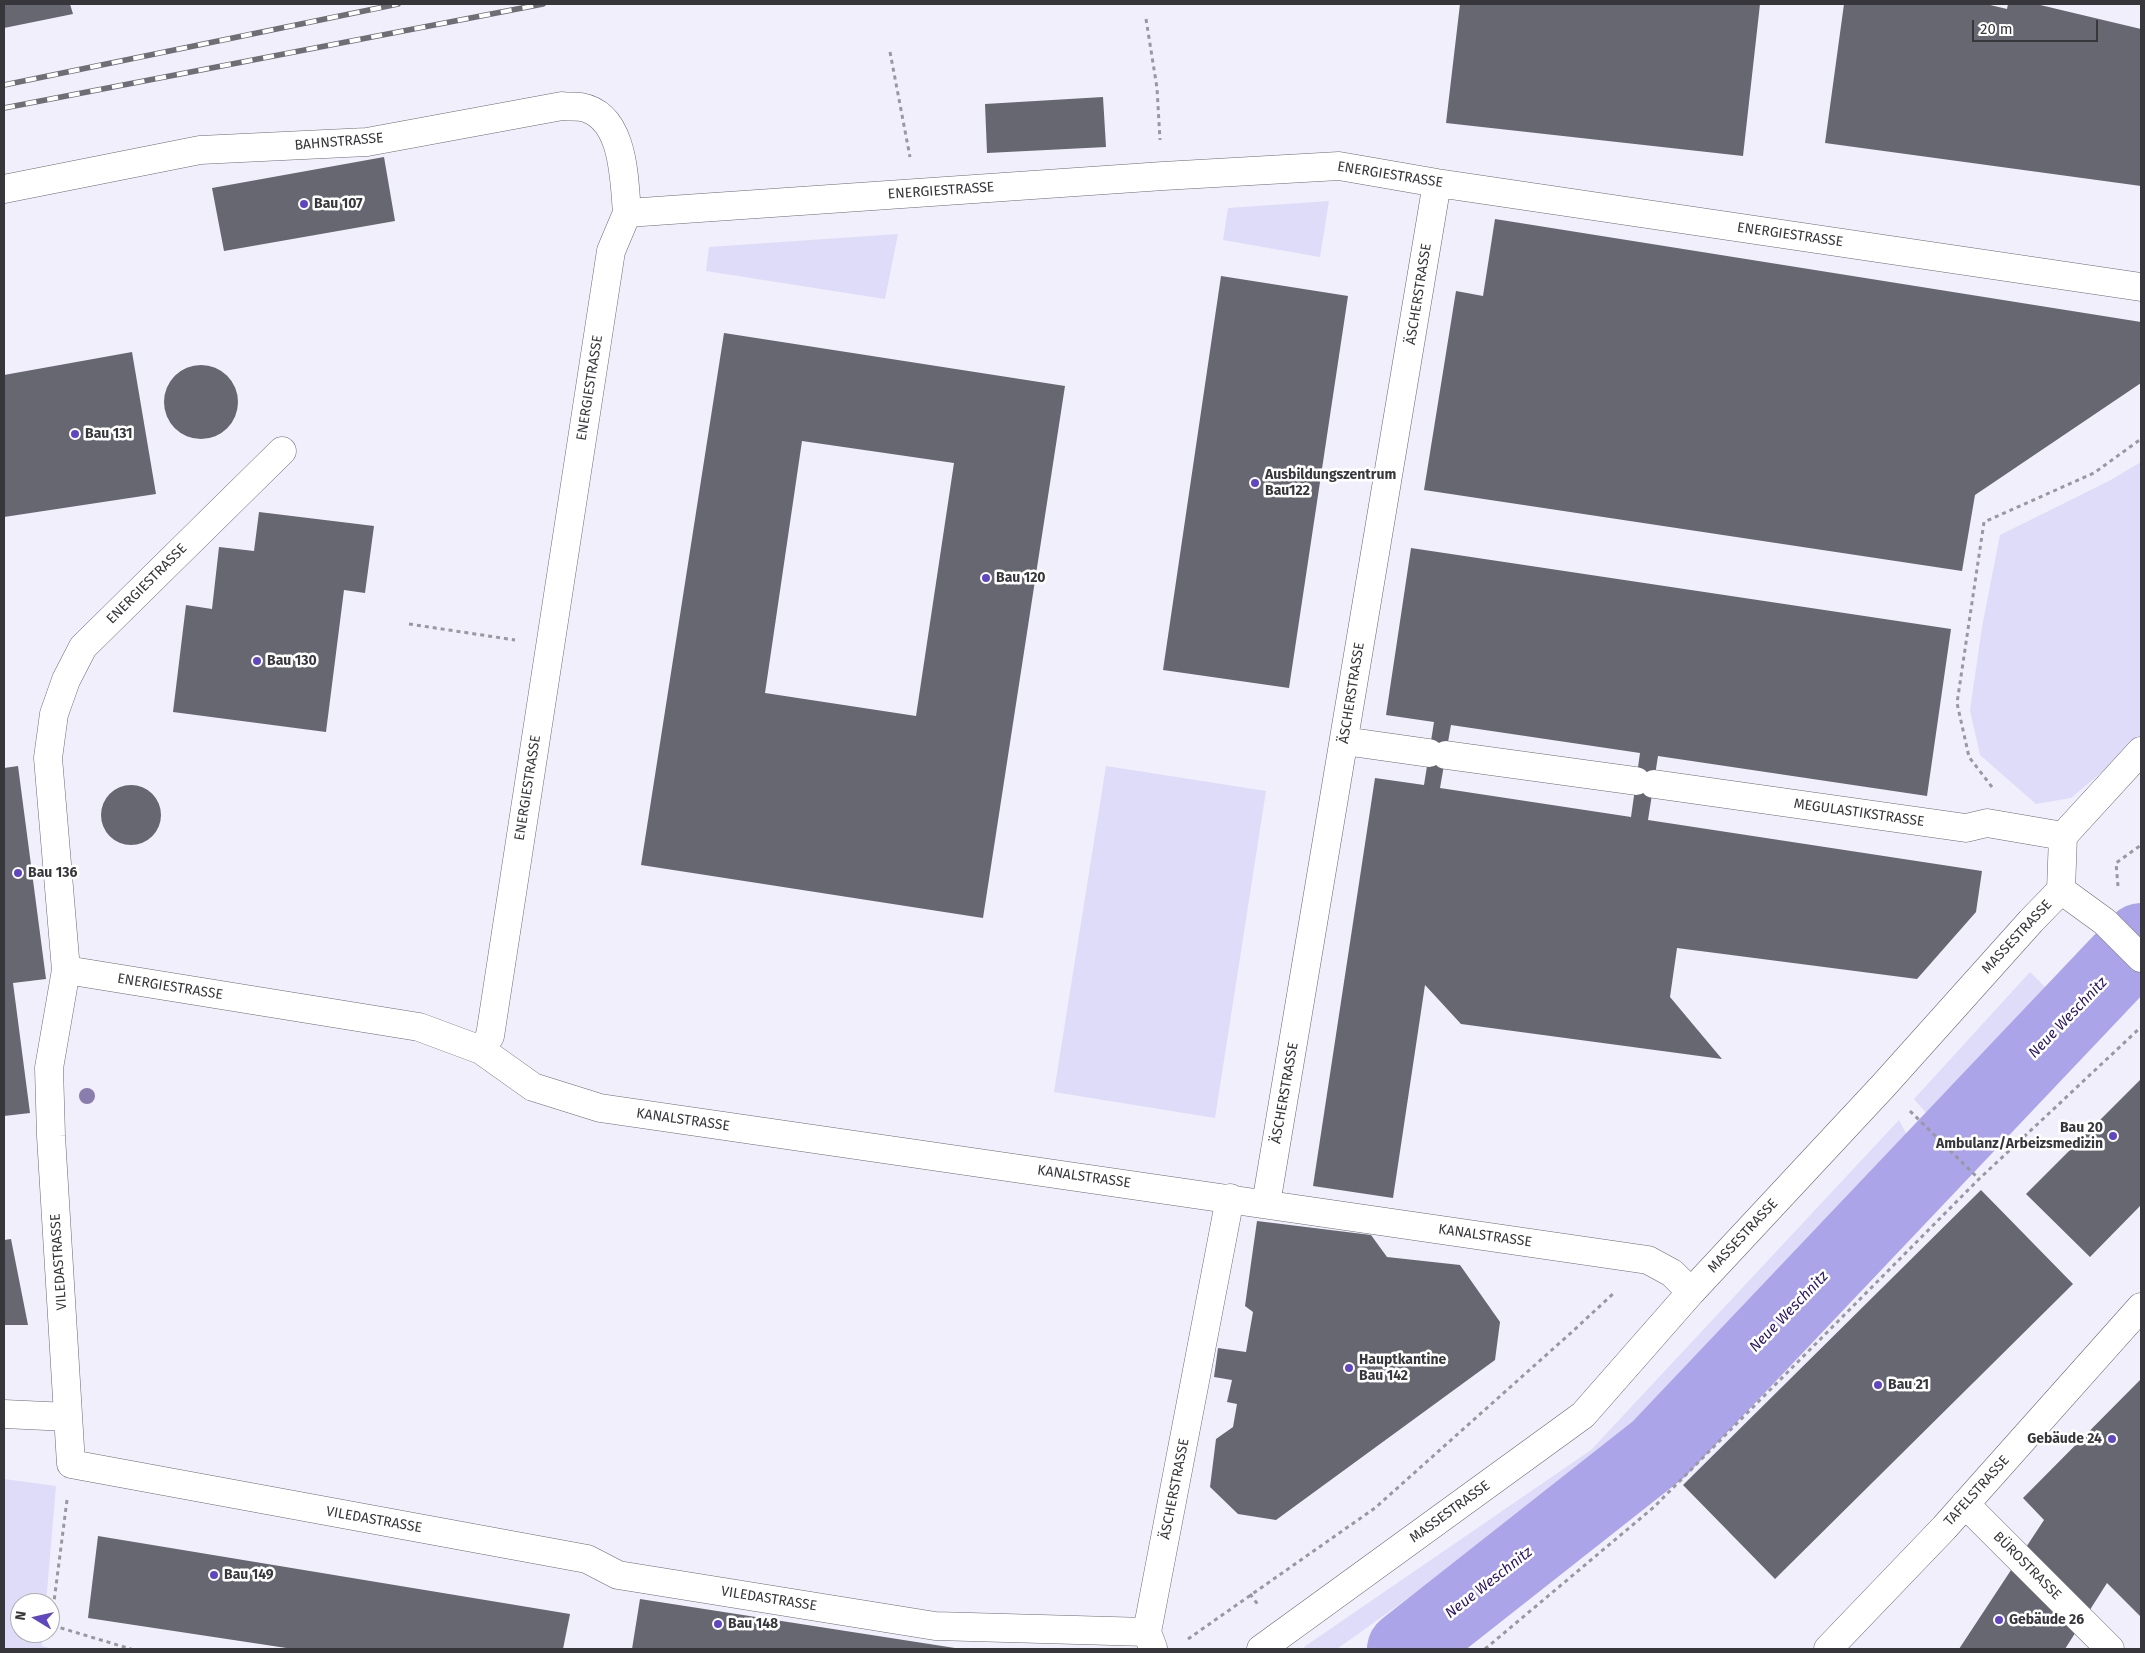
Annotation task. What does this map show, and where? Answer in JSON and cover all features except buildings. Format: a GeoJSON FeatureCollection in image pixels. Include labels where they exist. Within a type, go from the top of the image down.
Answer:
{"type":"FeatureCollection","features":[{"type":"Feature","properties":{"kind":"lane","name":"BAHNSTRASSE"},"geometry":{"type":"LineString","coordinates":[[4,189],[200,150],[367,142],[562,106],[583,107],[599,116],[617,140],[622,158],[626,213]]}},
{"type":"Feature","properties":{"kind":"lane","name":"ENERGIESTRASSE"},"geometry":{"type":"LineString","coordinates":[[282,451],[84,646],[66,680],[54,714],[48,758],[66,970],[419,1027],[481,1050],[490,1036],[611,251],[626,213],[1162,176],[1339,166],[2141,287]]}},
{"type":"Feature","properties":{"kind":"lane","name":"ÄSCHERSTRASSE"},"geometry":{"type":"LineString","coordinates":[[1266,1204],[1438,182]]}},
{"type":"Feature","properties":{"kind":"lane","name":"MEGULASTIKSTRASSE"},"geometry":{"type":"LineString","coordinates":[[1344,741],[1966,828],[1987,823],[2063,836]]}},
{"type":"Feature","properties":{"kind":"lane"},"geometry":{"type":"LineString","coordinates":[[2063,836],[2141,751]]}},
{"type":"Feature","properties":{"kind":"lane","name":"MASSESTRASSE"},"geometry":{"type":"LineString","coordinates":[[1261,1649],[1583,1415],[1691,1292],[1884,1085],[2030,921],[2061,890],[2063,836]]}},
{"type":"Feature","properties":{"kind":"lane"},"geometry":{"type":"LineString","coordinates":[[2061,890],[2105,922],[2141,958]]}},
{"type":"Feature","properties":{"kind":"lane","name":"VILEDASTRASSE"},"geometry":{"type":"LineString","coordinates":[[66,970],[49,1068],[51,1136],[71,1464],[587,1559],[618,1575],[935,1626],[1150,1641]]}},
{"type":"Feature","properties":{"kind":"lane","name":"KANALSTRASSE"},"geometry":{"type":"LineString","coordinates":[[481,1050],[533,1087],[600,1108],[1648,1260],[1672,1274],[1691,1292]]}},
{"type":"Feature","properties":{"kind":"lane","name":"ÄSCHERSTRASSE"},"geometry":{"type":"LineString","coordinates":[[1150,1641],[1230,1198]]}},
{"type":"Feature","properties":{"kind":"lane","name":"TAFELSTRASSE"},"geometry":{"type":"LineString","coordinates":[[1828,1649],[1965,1504],[2141,1307]]}},
{"type":"Feature","properties":{"kind":"lane"},"geometry":{"type":"LineString","coordinates":[[4,1414],[68,1416]]}},
{"type":"Feature","properties":{"kind":"lane","name":"BÜROSTRASSE"},"geometry":{"type":"LineString","coordinates":[[1965,1504],[2110,1649]]}},
{"type":"Feature","properties":{"kind":"path"},"geometry":{"type":"LineString","coordinates":[[1146,19],[1157,88],[1162,176]]}},
{"type":"Feature","properties":{"kind":"path"},"geometry":{"type":"LineString","coordinates":[[890,52],[916,193]]}},
{"type":"Feature","properties":{"kind":"path"},"geometry":{"type":"LineString","coordinates":[[1987,823],[1993,788],[1969,757],[1957,703],[1984,522],[2094,473],[2141,439]]}},
{"type":"Feature","properties":{"kind":"path"},"geometry":{"type":"LineString","coordinates":[[409,624],[550,646]]}},
{"type":"Feature","properties":{"kind":"path"},"geometry":{"type":"LineString","coordinates":[[2118,888],[2116,863],[2141,844]]}},
{"type":"Feature","properties":{"kind":"path"},"geometry":{"type":"LineString","coordinates":[[1485,1649],[1654,1507],[1979,1179],[2141,1027]]}},
{"type":"Feature","properties":{"kind":"path"},"geometry":{"type":"LineString","coordinates":[[1927,1128],[1979,1179]]}},
{"type":"Feature","properties":{"kind":"path"},"geometry":{"type":"LineString","coordinates":[[71,1464],[52,1625],[131,1649]]}},
{"type":"Feature","properties":{"kind":"shaded area"},"geometry":{"type":"Polygon","coordinates":[[[1329,201],[1320,257],[1223,240],[1228,208],[1329,201]]]}},
{"type":"Feature","properties":{"kind":"shaded area"},"geometry":{"type":"Polygon","coordinates":[[[898,234],[885,299],[706,271],[709,247],[898,234]]]}},
{"type":"Feature","properties":{"kind":"shaded area"},"geometry":{"type":"Polygon","coordinates":[[[2141,462],[2141,739],[2071,798],[2036,804],[1980,755],[1970,710],[1982,627],[2000,535],[2109,481],[2141,462]]]}},
{"type":"Feature","properties":{"kind":"shaded area"},"geometry":{"type":"Polygon","coordinates":[[[1106,766],[1266,791],[1215,1118],[1054,1092],[1106,766]]]}},
{"type":"Feature","properties":{"kind":"shaded area"},"geometry":{"type":"Polygon","coordinates":[[[2030,972],[2063,1005],[1942,1131],[1914,1099],[2030,972]]]}},
{"type":"Feature","properties":{"kind":"shaded area"},"geometry":{"type":"Polygon","coordinates":[[[1899,1120],[1913,1146],[1602,1459],[1337,1649],[1306,1649],[1304,1647],[1591,1450],[1899,1120]]]}},
{"type":"Feature","properties":{"kind":"shaded area"},"geometry":{"type":"Polygon","coordinates":[[[4,1479],[56,1486],[47,1593],[10,1593],[10,1643],[42,1643],[42,1646],[53,1649],[4,1649],[4,1479]]]}},
{"type":"Feature","properties":{"kind":"waterway","name":"Neue Weschnitz"},"geometry":{"type":"LineString","coordinates":[[1405,1649],[1659,1449],[2141,941]]}},
{"type":"Feature","properties":{"kind":"railway"},"geometry":{"type":"LineString","coordinates":[[4,85],[398,4]]}},
{"type":"Feature","properties":{"kind":"railway"},"geometry":{"type":"LineString","coordinates":[[4,108],[543,4]]}},
{"type":"Feature","properties":{"kind":"place","name":"Bau 107"},"geometry":{"type":"Point","coordinates":[304,204]}},
{"type":"Feature","properties":{"kind":"place","name":"Bau 131"},"geometry":{"type":"Point","coordinates":[75,434]}},
{"type":"Feature","properties":{"kind":"place","name":"Ausbildungszentrum Bau122"},"geometry":{"type":"Point","coordinates":[1255,483]}},
{"type":"Feature","properties":{"kind":"place","name":"Bau 120"},"geometry":{"type":"Point","coordinates":[986,578]}},
{"type":"Feature","properties":{"kind":"place","name":"Bau 130"},"geometry":{"type":"Point","coordinates":[257,661]}},
{"type":"Feature","properties":{"kind":"place","name":"Bau 136"},"geometry":{"type":"Point","coordinates":[18,873]}},
{"type":"Feature","properties":{"kind":"place","name":"Bau 20 Ambulanz/Arbeizsmedizin"},"geometry":{"type":"Point","coordinates":[2113,1136]}},
{"type":"Feature","properties":{"kind":"place","name":"Hauptkantine Bau 142"},"geometry":{"type":"Point","coordinates":[1349,1368]}},
{"type":"Feature","properties":{"kind":"place","name":"Bau 21"},"geometry":{"type":"Point","coordinates":[1878,1385]}},
{"type":"Feature","properties":{"kind":"place","name":"Gebäude 24"},"geometry":{"type":"Point","coordinates":[2112,1439]}},
{"type":"Feature","properties":{"kind":"place","name":"Bau 149"},"geometry":{"type":"Point","coordinates":[214,1575]}},
{"type":"Feature","properties":{"kind":"place","name":"Gebäude 26"},"geometry":{"type":"Point","coordinates":[1999,1620]}},
{"type":"Feature","properties":{"kind":"place","name":"Bau 148"},"geometry":{"type":"Point","coordinates":[718,1624]}}]}
